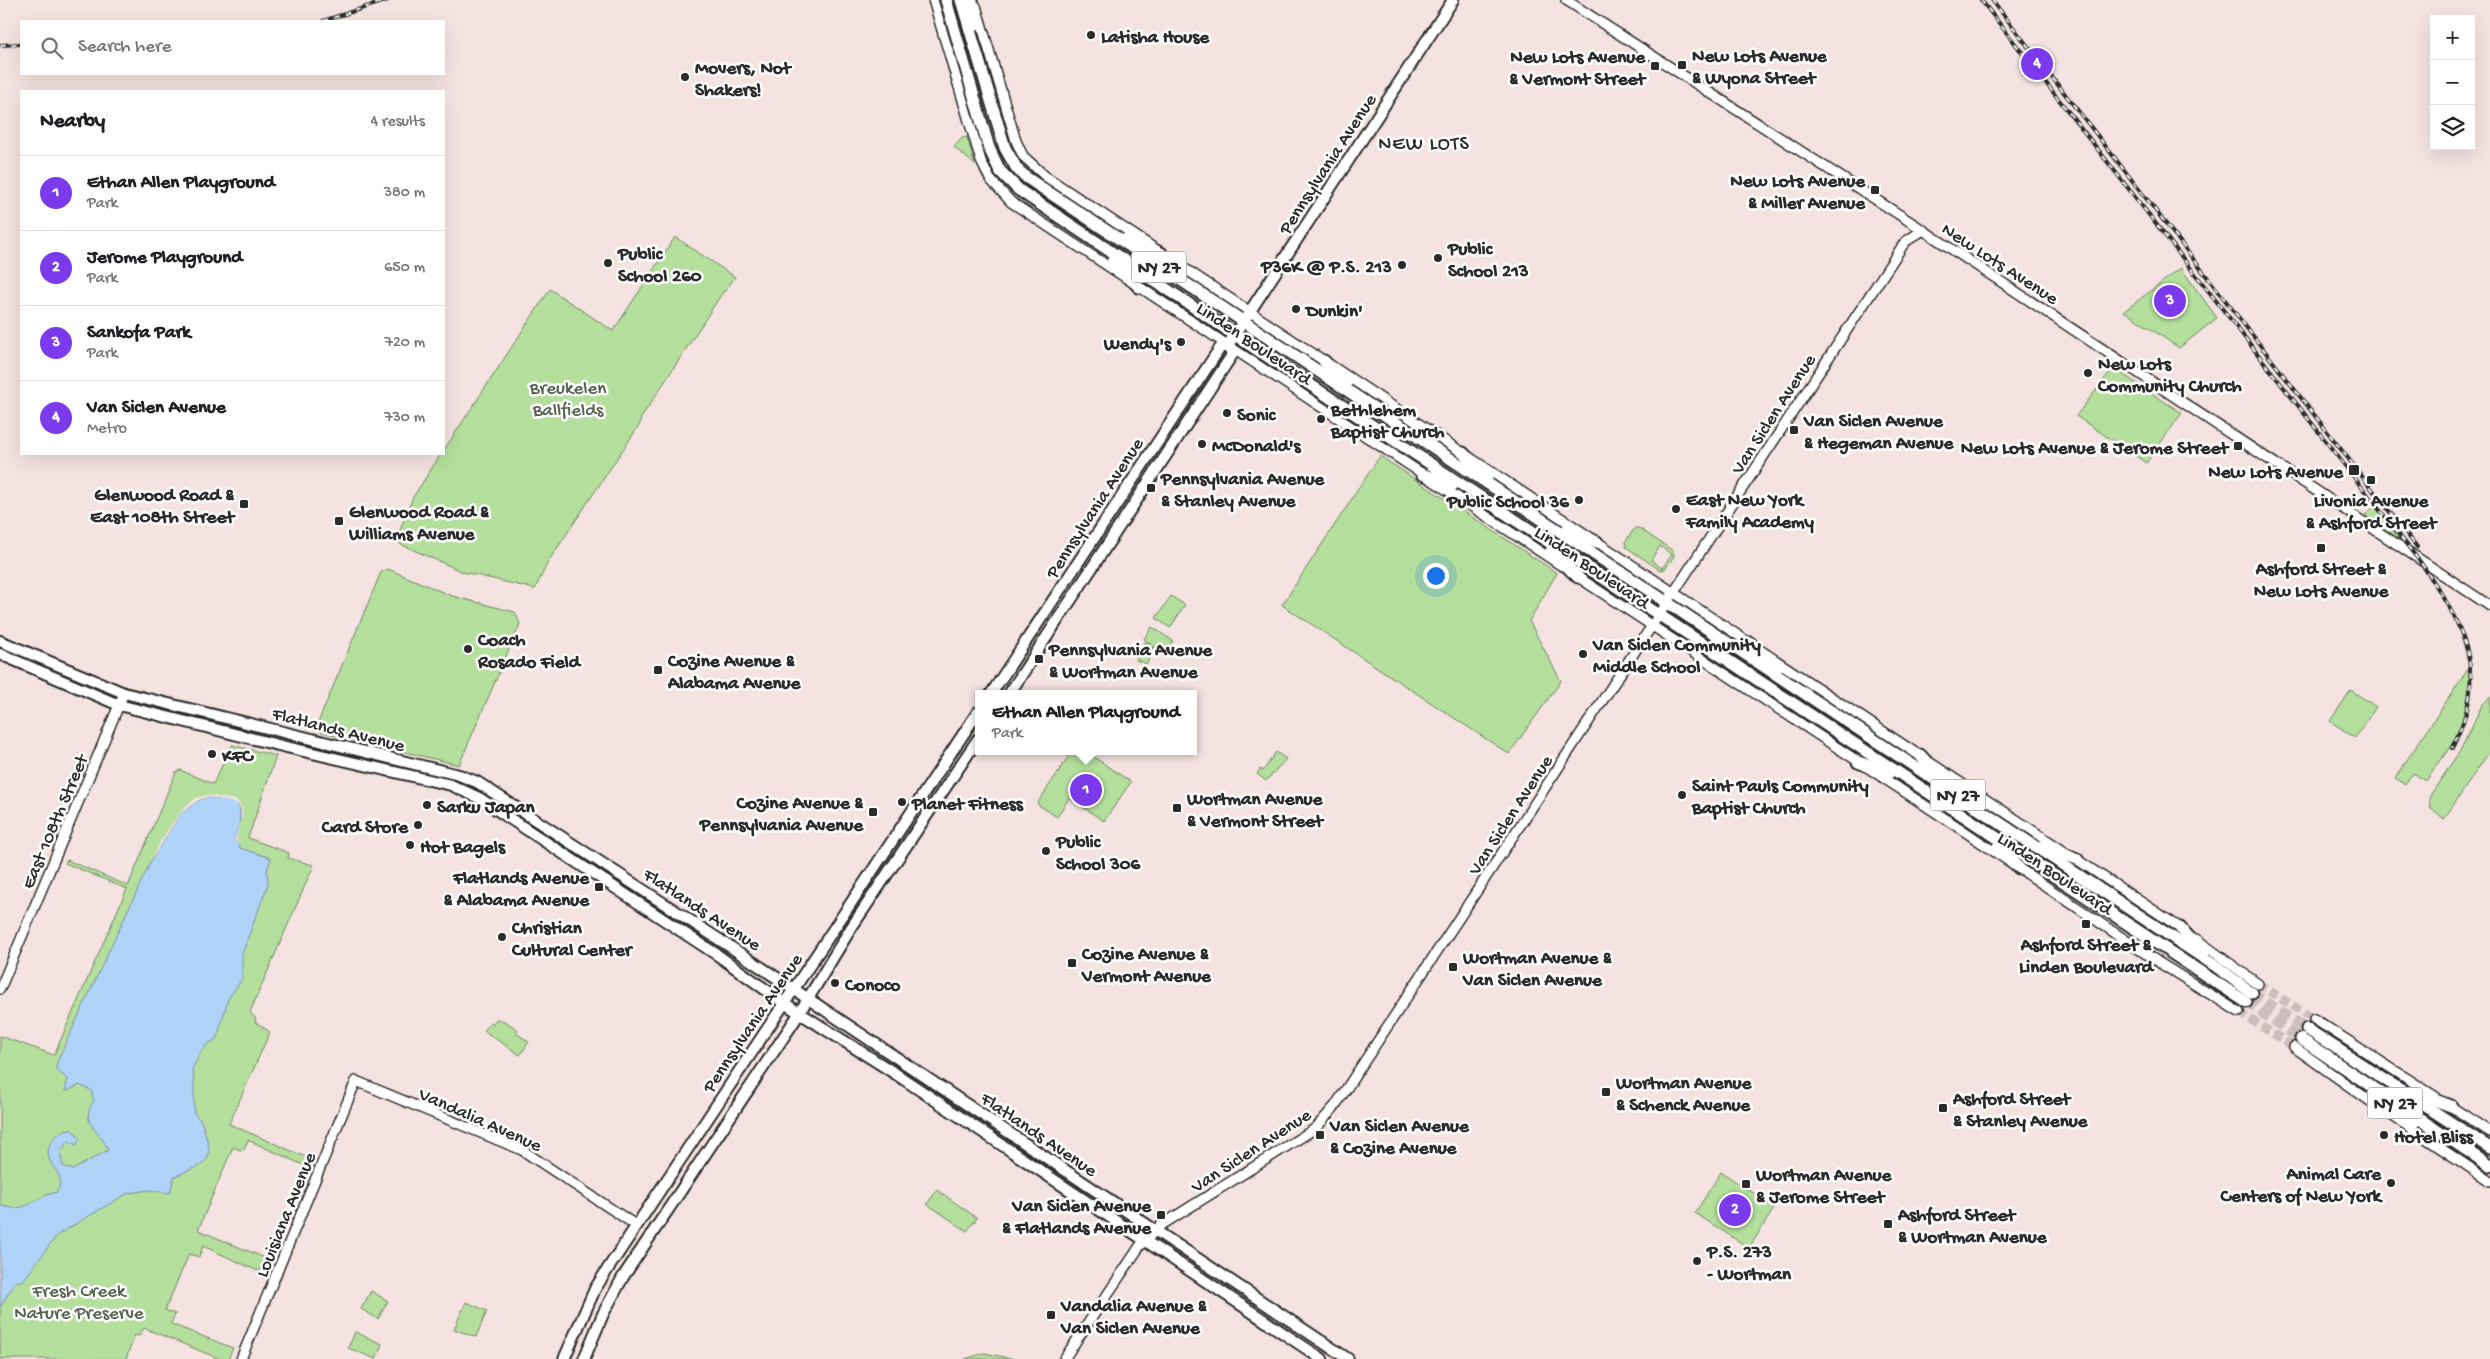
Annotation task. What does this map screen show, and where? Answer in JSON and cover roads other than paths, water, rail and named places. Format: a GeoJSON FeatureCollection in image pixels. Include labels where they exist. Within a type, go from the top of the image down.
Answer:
{"type":"FeatureCollection","features":[{"type":"Feature","properties":{"kind":"highway","name":"Linden Boulevard"},"geometry":{"type":"LineString","coordinates":[[946,0],[989,148],[1000,171],[1034,202],[1098,244],[1231,340],[1472,492],[1981,829],[2249,998]]}},
{"type":"Feature","properties":{"kind":"highway","name":"Linden Boulevard"},"geometry":{"type":"LineString","coordinates":[[962,0],[1005,148],[1017,169],[1042,190],[1546,523],[1670,598],[1791,685],[2217,967],[2249,998]]}},
{"type":"Feature","properties":{"kind":"highway"},"geometry":{"type":"LineString","coordinates":[[973,0],[975,47]]}},
{"type":"Feature","properties":{"kind":"highway"},"geometry":{"type":"LineString","coordinates":[[1104,230],[1161,253]]}},
{"type":"Feature","properties":{"kind":"highway"},"geometry":{"type":"LineString","coordinates":[[1098,244],[1140,287]]}},
{"type":"Feature","properties":{"kind":"highway"},"geometry":{"type":"LineString","coordinates":[[1324,360],[1356,397]]}},
{"type":"Feature","properties":{"kind":"highway"},"geometry":{"type":"LineString","coordinates":[[1463,453],[1500,492]]}},
{"type":"Feature","properties":{"kind":"highway"},"geometry":{"type":"LineString","coordinates":[[1422,474],[1472,492]]}},
{"type":"Feature","properties":{"kind":"highway"},"geometry":{"type":"LineString","coordinates":[[1546,523],[1597,542]]}},
{"type":"Feature","properties":{"kind":"highway"},"geometry":{"type":"LineString","coordinates":[[1532,532],[1578,577]]}},
{"type":"Feature","properties":{"kind":"highway"},"geometry":{"type":"LineString","coordinates":[[1750,643],[1791,685]]}},
{"type":"Feature","properties":{"kind":"highway"},"geometry":{"type":"LineString","coordinates":[[1920,755],[1954,793]]}},
{"type":"Feature","properties":{"kind":"highway"},"geometry":{"type":"LineString","coordinates":[[1858,762],[1906,779]]}},
{"type":"Feature","properties":{"kind":"highway"},"geometry":{"type":"LineString","coordinates":[[1981,829],[2019,868]]}},
{"type":"Feature","properties":{"kind":"highway"},"geometry":{"type":"LineString","coordinates":[[2020,837],[2076,860]]}},
{"type":"Feature","properties":{"kind":"highway"},"geometry":{"type":"LineString","coordinates":[[2180,928],[2217,967]]}},
{"type":"Feature","properties":{"kind":"highway","name":"NY 27"},"geometry":{"type":"LineString","coordinates":[[2304,1034],[2393,1084],[2490,1148]]}},
{"type":"Feature","properties":{"kind":"highway","name":"NY 27"},"geometry":{"type":"LineString","coordinates":[[2304,1034],[2435,1130],[2490,1166]]}},
{"type":"Feature","properties":{"kind":"highway"},"geometry":{"type":"LineString","coordinates":[[2393,1084],[2451,1106]]}},
{"type":"Feature","properties":{"kind":"highway"},"geometry":{"type":"LineString","coordinates":[[2384,1110],[2435,1130]]}},
{"type":"Feature","properties":{"kind":"highway"},"geometry":{"type":"LineString","coordinates":[[2476,1157],[2490,1171]]}},
{"type":"Feature","properties":{"kind":"main road","name":"Pennsylvania Avenue"},"geometry":{"type":"LineString","coordinates":[[993,690],[1220,348],[1231,340],[1453,0]]}},
{"type":"Feature","properties":{"kind":"main road","name":"Pennsylvania Avenue"},"geometry":{"type":"LineString","coordinates":[[1012,690],[1232,355],[1231,340]]}},
{"type":"Feature","properties":{"kind":"main road","name":"Flatlands Avenue"},"geometry":{"type":"LineString","coordinates":[[0,641],[124,693],[459,775],[477,782],[706,931],[1348,1359]]}},
{"type":"Feature","properties":{"kind":"main road","name":"Flatlands Avenue"},"geometry":{"type":"LineString","coordinates":[[0,654],[119,705],[456,787],[478,798],[653,912],[784,1003],[896,1074],[1322,1359]]}},
{"type":"Feature","properties":{"kind":"main road","name":"Pennsylvania Avenue"},"geometry":{"type":"LineString","coordinates":[[564,1359],[595,1289],[975,716]]}},
{"type":"Feature","properties":{"kind":"main road","name":"Pennsylvania Avenue"},"geometry":{"type":"LineString","coordinates":[[584,1359],[603,1314],[623,1277],[975,744]]}},
{"type":"Feature","properties":{"kind":"street","name":"Linden Boulevard"},"geometry":{"type":"LineString","coordinates":[[933,0],[981,161],[990,179],[1011,202],[1140,287],[1231,340],[1422,474],[2019,868],[2158,962],[2249,998]]}},
{"type":"Feature","properties":{"kind":"street","name":"Linden Boulevard"},"geometry":{"type":"LineString","coordinates":[[973,0],[1012,129],[1023,156],[1045,176],[1597,542],[1670,598],[1750,643],[2180,928],[2249,998]]}},
{"type":"Feature","properties":{"kind":"street","name":"New Lots Avenue"},"geometry":{"type":"LineString","coordinates":[[1566,0],[1923,230],[2490,606]]}},
{"type":"Feature","properties":{"kind":"street","name":"Van Siclen Avenue"},"geometry":{"type":"LineString","coordinates":[[1064,1359],[1145,1240],[1155,1231],[1316,1128],[1325,1119],[1349,1086],[1905,242],[1923,230]]}},
{"type":"Feature","properties":{"kind":"street","name":"East 108th Street"},"geometry":{"type":"LineString","coordinates":[[0,990],[124,693]]}},
{"type":"Feature","properties":{"kind":"street"},"geometry":{"type":"LineString","coordinates":[[2304,1034],[2451,1106],[2490,1132]]}},
{"type":"Feature","properties":{"kind":"street"},"geometry":{"type":"LineString","coordinates":[[2304,1034],[2384,1110],[2490,1181]]}},
{"type":"Feature","properties":{"kind":"street","name":"Vandalia Avenue"},"geometry":{"type":"LineString","coordinates":[[356,1081],[521,1149],[637,1226]]}},
{"type":"Feature","properties":{"kind":"street","name":"Louisiana Avenue"},"geometry":{"type":"LineString","coordinates":[[241,1359],[356,1081]]}},
{"type":"Feature","properties":{"kind":"water"},"geometry":{"type":"Polygon","coordinates":[[[208,797],[238,803],[240,817],[234,840],[239,844],[240,848],[271,858],[267,871],[268,884],[242,954],[242,979],[228,999],[217,1038],[203,1048],[192,1069],[194,1079],[194,1113],[203,1125],[209,1149],[208,1156],[201,1165],[174,1177],[170,1193],[150,1190],[128,1193],[57,1235],[23,1281],[16,1281],[0,1307],[0,1205],[9,1208],[23,1207],[57,1192],[60,1178],[51,1163],[48,1152],[52,1141],[65,1130],[71,1129],[80,1138],[76,1145],[69,1141],[60,1151],[63,1166],[73,1170],[108,1150],[93,1127],[88,1115],[94,1101],[91,1090],[79,1085],[65,1092],[68,1079],[56,1070],[57,1062],[151,861],[180,814],[197,801],[208,797]]]}},
{"type":"Feature","properties":{"kind":"tunnel"},"geometry":{"type":"LineString","coordinates":[[2258,984],[2314,1019]]}},
{"type":"Feature","properties":{"kind":"tunnel"},"geometry":{"type":"LineString","coordinates":[[2252,993],[2307,1029]]}},
{"type":"Feature","properties":{"kind":"tunnel"},"geometry":{"type":"LineString","coordinates":[[2246,1002],[2301,1039]]}},
{"type":"Feature","properties":{"kind":"tunnel"},"geometry":{"type":"LineString","coordinates":[[2239,1012],[2294,1047]]}},
{"type":"Feature","properties":{"kind":"railway"},"geometry":{"type":"LineString","coordinates":[[326,20],[388,0]]}},
{"type":"Feature","properties":{"kind":"railway"},"geometry":{"type":"LineString","coordinates":[[1981,0],[2437,586],[2460,630],[2467,651],[2470,673],[2469,696],[2463,721],[2452,748]]}},
{"type":"Feature","properties":{"kind":"railway"},"geometry":{"type":"LineString","coordinates":[[1992,0],[2417,547]]}},
{"type":"Feature","properties":{"kind":"railway"},"geometry":{"type":"LineString","coordinates":[[0,45],[20,44]]}},
{"type":"Feature","properties":{"kind":"place","name":"Latisha House"},"geometry":{"type":"Point","coordinates":[1091,35]}},
{"type":"Feature","properties":{"kind":"place","name":"Van Siclen Avenue"},"geometry":{"type":"Point","coordinates":[2037,64]}},
{"type":"Feature","properties":{"kind":"place","name":"New Lots Avenue & Wyona Street"},"geometry":{"type":"Point","coordinates":[1682,65]}},
{"type":"Feature","properties":{"kind":"place","name":"New Lots Avenue & Vermont Street"},"geometry":{"type":"Point","coordinates":[1655,66]}},
{"type":"Feature","properties":{"kind":"place","name":"Movers, Not Shakers!"},"geometry":{"type":"Point","coordinates":[685,77]}},
{"type":"Feature","properties":{"kind":"place","name":"New Lots Avenue & Miller Avenue"},"geometry":{"type":"Point","coordinates":[1875,190]}},
{"type":"Feature","properties":{"kind":"place","name":"Public School 213"},"geometry":{"type":"Point","coordinates":[1438,258]}},
{"type":"Feature","properties":{"kind":"place","name":"Public School 260"},"geometry":{"type":"Point","coordinates":[608,263]}},
{"type":"Feature","properties":{"kind":"place","name":"P36K @ P.S. 213"},"geometry":{"type":"Point","coordinates":[1402,265]}},
{"type":"Feature","properties":{"kind":"place","name":"Sankofa Park"},"geometry":{"type":"Point","coordinates":[2170,301]}},
{"type":"Feature","properties":{"kind":"place","name":"Dunkin'"},"geometry":{"type":"Point","coordinates":[1296,309]}},
{"type":"Feature","properties":{"kind":"place","name":"Wendy's"},"geometry":{"type":"Point","coordinates":[1181,342]}},
{"type":"Feature","properties":{"kind":"place","name":"New Lots Community Church"},"geometry":{"type":"Point","coordinates":[2088,373]}},
{"type":"Feature","properties":{"kind":"place","name":"Sonic"},"geometry":{"type":"Point","coordinates":[1227,413]}},
{"type":"Feature","properties":{"kind":"place","name":"Bethlehem Baptist Church"},"geometry":{"type":"Point","coordinates":[1321,419]}},
{"type":"Feature","properties":{"kind":"place","name":"Van Siclen Avenue & Hegeman Avenue"},"geometry":{"type":"Point","coordinates":[1794,430]}},
{"type":"Feature","properties":{"kind":"place","name":"McDonald's"},"geometry":{"type":"Point","coordinates":[1202,444]}},
{"type":"Feature","properties":{"kind":"place","name":"New Lots Avenue & Jerome Street"},"geometry":{"type":"Point","coordinates":[2238,446]}},
{"type":"Feature","properties":{"kind":"place","name":"New Lots Avenue"},"geometry":{"type":"Point","coordinates":[2354,470]}},
{"type":"Feature","properties":{"kind":"place","name":"Livonia Avenue & Ashford Street"},"geometry":{"type":"Point","coordinates":[2371,480]}},
{"type":"Feature","properties":{"kind":"place","name":"Pennsylvania Avenue & Stanley Avenue"},"geometry":{"type":"Point","coordinates":[1151,488]}},
{"type":"Feature","properties":{"kind":"place","name":"Public School 36"},"geometry":{"type":"Point","coordinates":[1579,500]}},
{"type":"Feature","properties":{"kind":"place","name":"Glenwood Road & East 108th Street"},"geometry":{"type":"Point","coordinates":[244,504]}},
{"type":"Feature","properties":{"kind":"place","name":"East New York Family Academy"},"geometry":{"type":"Point","coordinates":[1676,509]}},
{"type":"Feature","properties":{"kind":"place","name":"Glenwood Road & Williams Avenue"},"geometry":{"type":"Point","coordinates":[339,521]}},
{"type":"Feature","properties":{"kind":"place","name":"Ashford Street & New Lots Avenue"},"geometry":{"type":"Point","coordinates":[2321,548]}},
{"type":"Feature","properties":{"kind":"place","name":"Coach Rosado Field"},"geometry":{"type":"Point","coordinates":[468,649]}},
{"type":"Feature","properties":{"kind":"place","name":"Van Siclen Community Middle School"},"geometry":{"type":"Point","coordinates":[1583,654]}},
{"type":"Feature","properties":{"kind":"place","name":"Pennsylvania Avenue & Wortman Avenue"},"geometry":{"type":"Point","coordinates":[1039,659]}},
{"type":"Feature","properties":{"kind":"place","name":"Cozine Avenue & Alabama Avenue"},"geometry":{"type":"Point","coordinates":[658,670]}},
{"type":"Feature","properties":{"kind":"place","name":"KFC"},"geometry":{"type":"Point","coordinates":[212,754]}},
{"type":"Feature","properties":{"kind":"place","name":"Ethan Allen Playground"},"geometry":{"type":"Point","coordinates":[1086,790]}},
{"type":"Feature","properties":{"kind":"place","name":"Saint Pauls Community Baptist Church"},"geometry":{"type":"Point","coordinates":[1682,795]}},
{"type":"Feature","properties":{"kind":"place","name":"Planet Fitness"},"geometry":{"type":"Point","coordinates":[902,802]}},
{"type":"Feature","properties":{"kind":"place","name":"Sarku Japan"},"geometry":{"type":"Point","coordinates":[427,805]}},
{"type":"Feature","properties":{"kind":"place","name":"Wortman Avenue & Vermont Street"},"geometry":{"type":"Point","coordinates":[1177,808]}},
{"type":"Feature","properties":{"kind":"place","name":"Cozine Avenue & Pennsylvania Avenue"},"geometry":{"type":"Point","coordinates":[873,812]}},
{"type":"Feature","properties":{"kind":"place","name":"Card Store"},"geometry":{"type":"Point","coordinates":[418,825]}},
{"type":"Feature","properties":{"kind":"place","name":"Hot Bagels"},"geometry":{"type":"Point","coordinates":[410,845]}},
{"type":"Feature","properties":{"kind":"place","name":"Public School 306"},"geometry":{"type":"Point","coordinates":[1046,851]}},
{"type":"Feature","properties":{"kind":"place","name":"Flatlands Avenue & Alabama Avenue"},"geometry":{"type":"Point","coordinates":[599,887]}},
{"type":"Feature","properties":{"kind":"place","name":"Ashford Street & Linden Boulevard"},"geometry":{"type":"Point","coordinates":[2086,924]}},
{"type":"Feature","properties":{"kind":"place","name":"Christian Cultural Center"},"geometry":{"type":"Point","coordinates":[502,937]}},
{"type":"Feature","properties":{"kind":"place","name":"Cozine Avenue & Vermont Avenue"},"geometry":{"type":"Point","coordinates":[1072,963]}},
{"type":"Feature","properties":{"kind":"place","name":"Wortman Avenue & Van Siclen Avenue"},"geometry":{"type":"Point","coordinates":[1453,967]}},
{"type":"Feature","properties":{"kind":"place","name":"Conoco"},"geometry":{"type":"Point","coordinates":[835,983]}},
{"type":"Feature","properties":{"kind":"place","name":"Wortman Avenue & Schenck Avenue"},"geometry":{"type":"Point","coordinates":[1606,1092]}},
{"type":"Feature","properties":{"kind":"place","name":"Ashford Street & Stanley Avenue"},"geometry":{"type":"Point","coordinates":[1943,1108]}},
{"type":"Feature","properties":{"kind":"place","name":"Van Siclen Avenue & Cozine Avenue"},"geometry":{"type":"Point","coordinates":[1320,1135]}},
{"type":"Feature","properties":{"kind":"place","name":"Hotel Bliss"},"geometry":{"type":"Point","coordinates":[2384,1135]}},
{"type":"Feature","properties":{"kind":"place","name":"Animal Care Centers of New York"},"geometry":{"type":"Point","coordinates":[2391,1183]}},
{"type":"Feature","properties":{"kind":"place","name":"Wortman Avenue & Jerome Street"},"geometry":{"type":"Point","coordinates":[1746,1184]}},
{"type":"Feature","properties":{"kind":"place","name":"Jerome Playground"},"geometry":{"type":"Point","coordinates":[1735,1210]}},
{"type":"Feature","properties":{"kind":"place","name":"Van Siclen Avenue & Flatlands Avenue"},"geometry":{"type":"Point","coordinates":[1161,1215]}},
{"type":"Feature","properties":{"kind":"place","name":"Ashford Street & Wortman Avenue"},"geometry":{"type":"Point","coordinates":[1888,1224]}},
{"type":"Feature","properties":{"kind":"place","name":"P.S. 273 - Wortman"},"geometry":{"type":"Point","coordinates":[1697,1261]}},
{"type":"Feature","properties":{"kind":"place","name":"Vandalia Avenue & Van Siclen Avenue"},"geometry":{"type":"Point","coordinates":[1051,1315]}},
{"type":"Feature","properties":{"kind":"district","name":"NEW LOTS"},"geometry":{"type":"Point","coordinates":[1424,142]}},
{"type":"Feature","properties":{"kind":"park label","name":"Breukelen Ballfields"},"geometry":{"type":"Point","coordinates":[568,397]}},
{"type":"Feature","properties":{"kind":"park label","name":"Fresh Creek Nature Preserve"},"geometry":{"type":"Point","coordinates":[79,1300]}}]}
